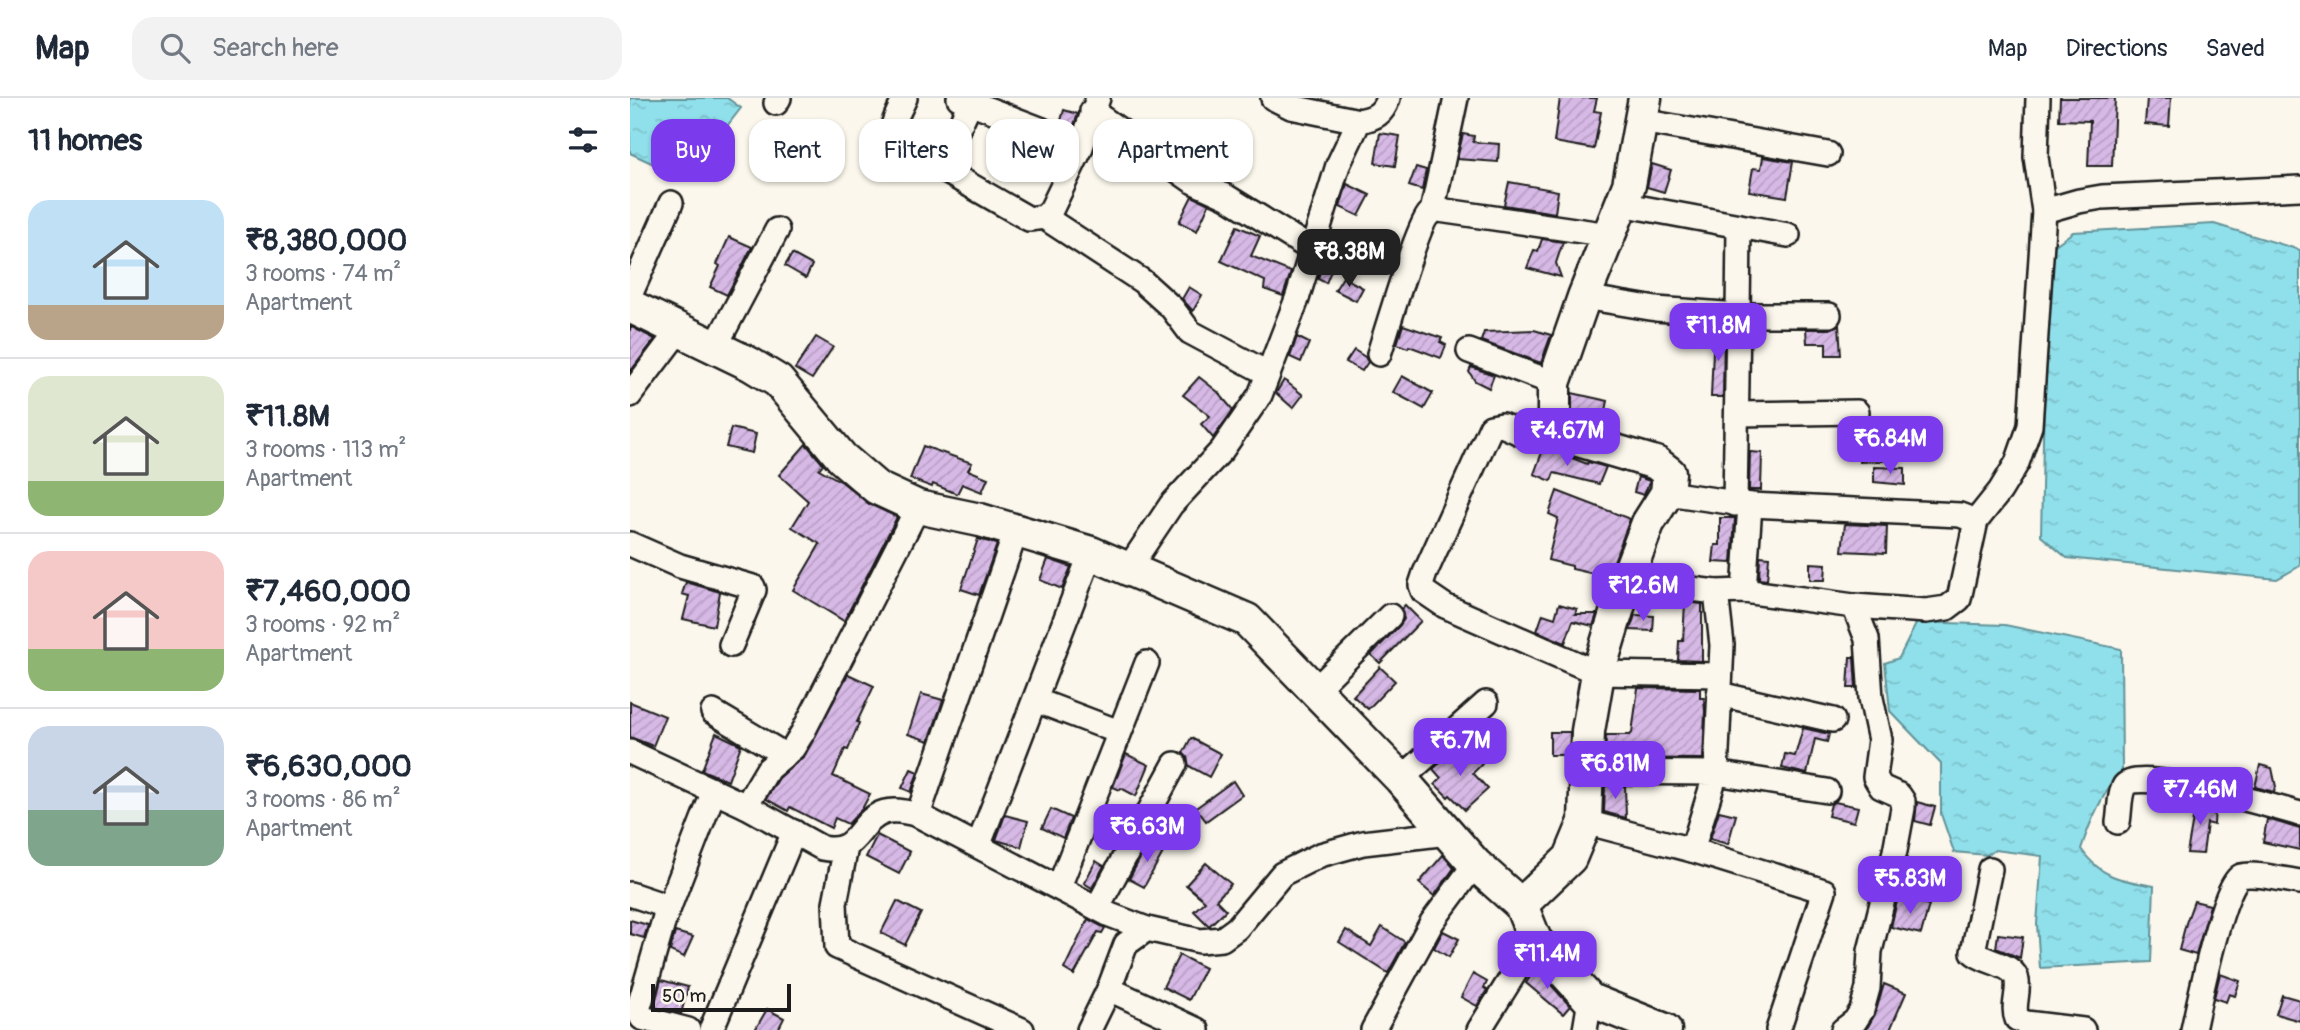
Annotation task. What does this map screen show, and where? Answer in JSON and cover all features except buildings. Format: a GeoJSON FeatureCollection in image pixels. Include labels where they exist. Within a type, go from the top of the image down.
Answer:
{"type":"FeatureCollection","features":[{"type":"Feature","properties":{"kind":"street"},"geometry":{"type":"LineString","coordinates":[[896,119],[905,98]]}},
{"type":"Feature","properties":{"kind":"street"},"geometry":{"type":"LineString","coordinates":[[1273,98],[1291,107],[1359,121],[1371,119],[1384,111],[1388,98]]}},
{"type":"Feature","properties":{"kind":"street"},"geometry":{"type":"LineString","coordinates":[[1432,212],[1456,98]]}},
{"type":"Feature","properties":{"kind":"street"},"geometry":{"type":"LineString","coordinates":[[1626,581],[1716,592],[1744,591],[1854,606],[1926,611],[1947,608],[1959,599],[1976,522],[2017,463],[2030,426],[2044,211],[2036,157],[2038,98]]}},
{"type":"Feature","properties":{"kind":"street"},"geometry":{"type":"LineString","coordinates":[[958,119],[964,101],[1040,129],[1080,150]]}},
{"type":"Feature","properties":{"kind":"street"},"geometry":{"type":"LineString","coordinates":[[964,182],[1029,219],[1044,217],[1051,210],[1080,150],[1095,104],[1194,181],[1227,197],[1311,249]]}},
{"type":"Feature","properties":{"kind":"street"},"geometry":{"type":"LineString","coordinates":[[1554,425],[1554,383],[1584,297],[1629,185],[1643,110],[1828,154]]}},
{"type":"Feature","properties":{"kind":"street"},"geometry":{"type":"LineString","coordinates":[[1128,569],[1171,505],[1222,450],[1260,395],[1297,299],[1338,165],[1359,121]]}},
{"type":"Feature","properties":{"kind":"street"},"geometry":{"type":"LineString","coordinates":[[2044,211],[2102,197],[2300,188]]}},
{"type":"Feature","properties":{"kind":"street"},"geometry":{"type":"LineString","coordinates":[[630,295],[671,203]]}},
{"type":"Feature","properties":{"kind":"street"},"geometry":{"type":"LineString","coordinates":[[1621,204],[1788,235]]}},
{"type":"Feature","properties":{"kind":"street"},"geometry":{"type":"LineString","coordinates":[[1379,354],[1416,243],[1427,215],[1432,212],[1439,210],[1609,235]]}},
{"type":"Feature","properties":{"kind":"street"},"geometry":{"type":"LineString","coordinates":[[1044,217],[1142,281],[1172,308],[1190,331],[1267,373]]}},
{"type":"Feature","properties":{"kind":"street"},"geometry":{"type":"LineString","coordinates":[[1739,226],[1737,414],[1744,591]]}},
{"type":"Feature","properties":{"kind":"street"},"geometry":{"type":"LineString","coordinates":[[715,347],[777,230]]}},
{"type":"Feature","properties":{"kind":"street"},"geometry":{"type":"LineString","coordinates":[[1584,297],[1656,309],[1738,315],[1829,315]]}},
{"type":"Feature","properties":{"kind":"street"},"geometry":{"type":"LineString","coordinates":[[630,306],[750,364],[778,381],[842,458],[877,488],[918,507],[980,520],[1091,553],[1247,620],[1401,779],[1475,864],[1521,905],[1535,940],[1590,1000],[1665,1030]]}},
{"type":"Feature","properties":{"kind":"street"},"geometry":{"type":"LineString","coordinates":[[630,396],[679,330]]}},
{"type":"Feature","properties":{"kind":"street"},"geometry":{"type":"LineString","coordinates":[[1469,351],[1554,383]]}},
{"type":"Feature","properties":{"kind":"street"},"geometry":{"type":"LineString","coordinates":[[1737,414],[1857,412]]}},
{"type":"Feature","properties":{"kind":"street"},"geometry":{"type":"LineString","coordinates":[[1554,425],[1536,438],[1502,425],[1491,427],[1421,585],[1423,591],[1445,606],[1598,673],[1720,685],[1833,720]]}},
{"type":"Feature","properties":{"kind":"street"},"geometry":{"type":"LineString","coordinates":[[1521,905],[1570,858],[1585,822],[1588,731],[1598,673],[1626,581],[1648,523],[1667,493],[1668,473],[1656,463],[1575,439],[1554,425]]}},
{"type":"Feature","properties":{"kind":"street"},"geometry":{"type":"LineString","coordinates":[[1667,493],[1742,504],[1961,515],[1976,522]]}},
{"type":"Feature","properties":{"kind":"street"},"geometry":{"type":"LineString","coordinates":[[746,806],[768,769],[793,748],[803,732],[918,507]]}},
{"type":"Feature","properties":{"kind":"street"},"geometry":{"type":"LineString","coordinates":[[918,814],[1016,530]]}},
{"type":"Feature","properties":{"kind":"street"},"geometry":{"type":"LineString","coordinates":[[630,544],[680,566],[753,587],[732,645]]}},
{"type":"Feature","properties":{"kind":"street"},"geometry":{"type":"LineString","coordinates":[[979,844],[1091,553]]}},
{"type":"Feature","properties":{"kind":"street"},"geometry":{"type":"LineString","coordinates":[[1692,850],[1716,773],[1722,645],[1716,592]]}},
{"type":"Feature","properties":{"kind":"street"},"geometry":{"type":"LineString","coordinates":[[1843,1030],[1855,1021],[1862,1010],[1868,988],[1870,951],[1903,808],[1899,795],[1881,787],[1875,777],[1880,740],[1871,698],[1867,639],[1854,606]]}},
{"type":"Feature","properties":{"kind":"street"},"geometry":{"type":"LineString","coordinates":[[1315,690],[1390,616]]}},
{"type":"Feature","properties":{"kind":"street"},"geometry":{"type":"LineString","coordinates":[[1059,887],[1147,663]]}},
{"type":"Feature","properties":{"kind":"street"},"geometry":{"type":"LineString","coordinates":[[1035,700],[1119,732]]}},
{"type":"Feature","properties":{"kind":"street"},"geometry":{"type":"LineString","coordinates":[[1401,779],[1486,703]]}},
{"type":"Feature","properties":{"kind":"street"},"geometry":{"type":"LineString","coordinates":[[713,712],[785,755]]}},
{"type":"Feature","properties":{"kind":"street"},"geometry":{"type":"LineString","coordinates":[[630,751],[746,806],[822,848],[834,850],[846,847]]}},
{"type":"Feature","properties":{"kind":"street"},"geometry":{"type":"LineString","coordinates":[[1097,908],[1175,764]]}},
{"type":"Feature","properties":{"kind":"street"},"geometry":{"type":"LineString","coordinates":[[1585,772],[1716,773],[1827,791]]}},
{"type":"Feature","properties":{"kind":"street"},"geometry":{"type":"LineString","coordinates":[[2118,822],[2123,790],[2126,784],[2133,780],[2196,787],[2300,814]]}},
{"type":"Feature","properties":{"kind":"street"},"geometry":{"type":"LineString","coordinates":[[688,1030],[642,1018],[638,1010],[668,907],[714,791]]}},
{"type":"Feature","properties":{"kind":"street"},"geometry":{"type":"LineString","coordinates":[[1022,1030],[838,947],[835,903],[846,847],[873,818],[886,811],[918,814],[1097,908],[1147,929],[1200,941],[1222,939],[1237,928],[1282,874],[1320,855],[1363,843],[1448,833]]}},
{"type":"Feature","properties":{"kind":"street"},"geometry":{"type":"LineString","coordinates":[[1585,822],[1692,850],[1824,891],[1778,1030]]}},
{"type":"Feature","properties":{"kind":"street"},"geometry":{"type":"LineString","coordinates":[[711,1030],[794,832]]}},
{"type":"Feature","properties":{"kind":"street"},"geometry":{"type":"LineString","coordinates":[[1373,1030],[1432,922],[1475,864]]}},
{"type":"Feature","properties":{"kind":"street"},"geometry":{"type":"LineString","coordinates":[[1990,870],[1973,952],[2011,970],[2016,976],[2017,1020],[2083,1030]]}},
{"type":"Feature","properties":{"kind":"street"},"geometry":{"type":"LineString","coordinates":[[2193,1030],[2214,940],[2232,884],[2239,876],[2251,875],[2300,882]]}},
{"type":"Feature","properties":{"kind":"street"},"geometry":{"type":"LineString","coordinates":[[630,894],[668,907]]}},
{"type":"Feature","properties":{"kind":"street"},"geometry":{"type":"LineString","coordinates":[[1090,1030],[1126,944],[1147,929]]}},
{"type":"Feature","properties":{"kind":"street"},"geometry":{"type":"LineString","coordinates":[[1479,1030],[1535,940]]}},
{"type":"Feature","properties":{"kind":"street"},"geometry":{"type":"LineString","coordinates":[[1109,989],[1197,1030]]}},
{"type":"Feature","properties":{"kind":"street"},"geometry":{"type":"LineString","coordinates":[[1584,1030],[1590,1000]]}},
{"type":"Feature","properties":{"kind":"water"},"geometry":{"type":"Polygon","coordinates":[[[630,98],[727,98],[741,108],[732,119],[651,119],[651,163],[630,153],[630,98]]]}},
{"type":"Feature","properties":{"kind":"water"},"geometry":{"type":"Polygon","coordinates":[[[2214,224],[2300,250],[2300,566],[2277,579],[2067,558],[2041,536],[2047,251],[2073,232],[2214,224]]]}},
{"type":"Feature","properties":{"kind":"water"},"geometry":{"type":"Polygon","coordinates":[[[1917,622],[2005,625],[2121,649],[2122,770],[2098,807],[2081,849],[2104,872],[2154,886],[2151,962],[2040,968],[2037,924],[2042,856],[1995,850],[1987,855],[1954,852],[1941,814],[1941,764],[1890,711],[1885,663],[1899,658],[1917,622]]]}}]}
